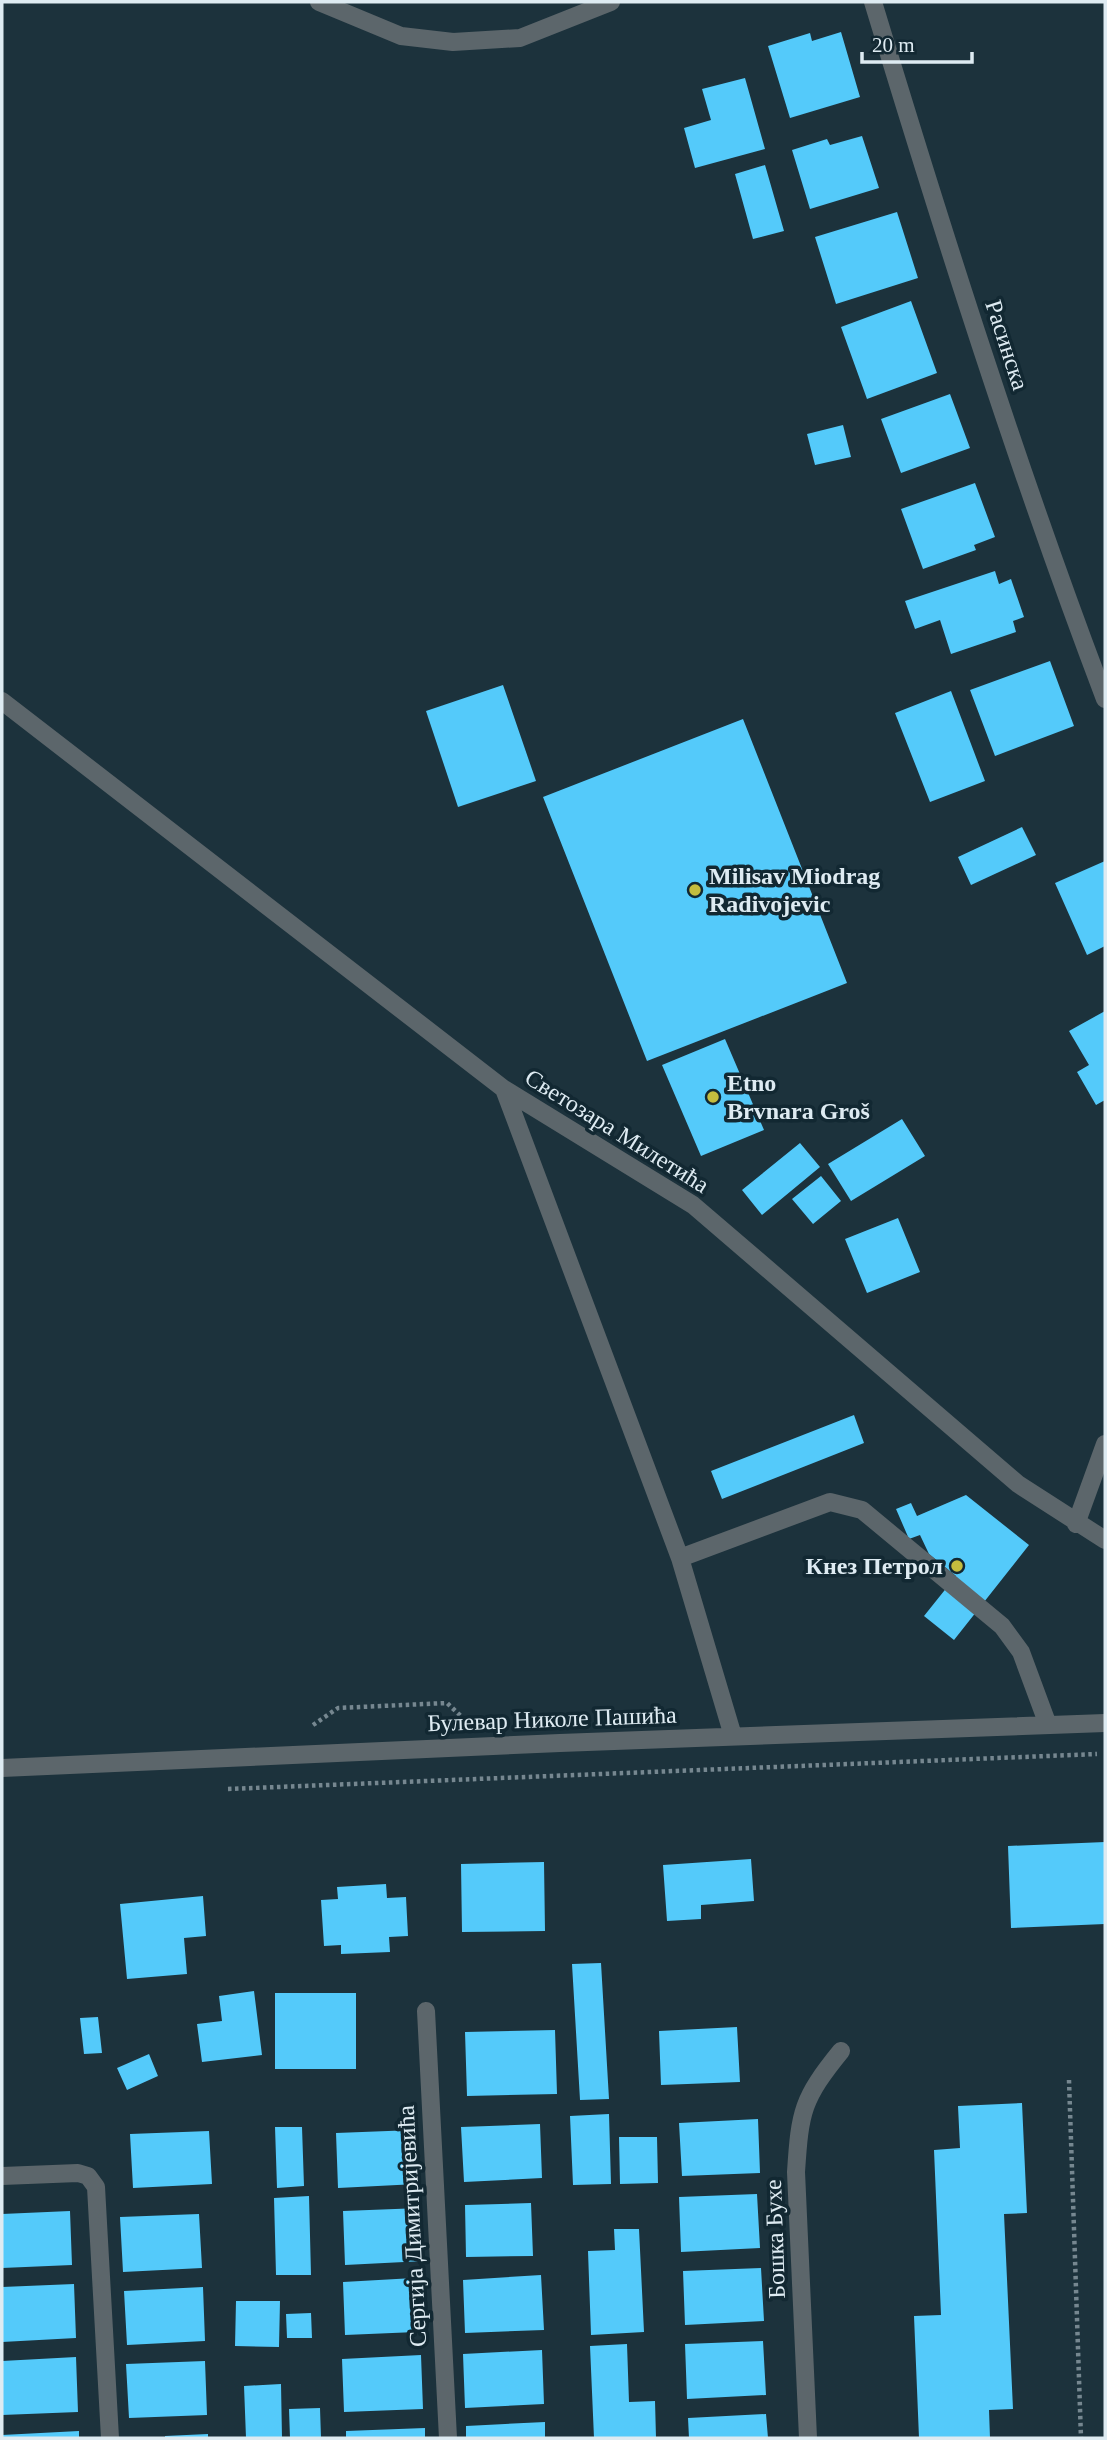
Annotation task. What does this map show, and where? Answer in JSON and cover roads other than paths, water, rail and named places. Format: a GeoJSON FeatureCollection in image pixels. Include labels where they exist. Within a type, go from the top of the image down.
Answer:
{"type":"FeatureCollection","features":[{"type":"Feature","properties":{"kind":"street"},"geometry":{"type":"LineString","coordinates":[[320,2],[401,36],[453,42],[520,38],[611,2]]}},
{"type":"Feature","properties":{"kind":"street","name":"Расинска"},"geometry":{"type":"LineString","coordinates":[[873,2],[929,187],[1031,495],[1105,699]]}},
{"type":"Feature","properties":{"kind":"street"},"geometry":{"type":"LineString","coordinates":[[2,701],[504,1089]]}},
{"type":"Feature","properties":{"kind":"street","name":"Светозара Милетића"},"geometry":{"type":"LineString","coordinates":[[504,1089],[694,1205],[1018,1483],[1076,1524],[1105,1540]]}},
{"type":"Feature","properties":{"kind":"street","name":"Светозара Милетића"},"geometry":{"type":"LineString","coordinates":[[504,1089],[680,1558],[733,1736]]}},
{"type":"Feature","properties":{"kind":"street"},"geometry":{"type":"LineString","coordinates":[[1076,1524],[1105,1444]]}},
{"type":"Feature","properties":{"kind":"street"},"geometry":{"type":"LineString","coordinates":[[680,1558],[830,1502],[862,1510],[1002,1626],[1021,1652],[1048,1725]]}},
{"type":"Feature","properties":{"kind":"street","name":"Булевар Николе Пашића"},"geometry":{"type":"LineString","coordinates":[[2,1768],[733,1736],[1105,1723]]}},
{"type":"Feature","properties":{"kind":"street","name":"Сергија Димитријевића"},"geometry":{"type":"LineString","coordinates":[[426,2011],[448,2438]]}},
{"type":"Feature","properties":{"kind":"street","name":"Бошка Бухе"},"geometry":{"type":"LineString","coordinates":[[808,2438],[796,2172],[799,2132],[804,2106],[810,2094],[841,2051]]}},
{"type":"Feature","properties":{"kind":"street"},"geometry":{"type":"LineString","coordinates":[[2,2176],[64,2172],[88,2176],[96,2187],[99,2200],[110,2438]]}},
{"type":"Feature","properties":{"kind":"place","name":"Milisav Miodrag Radivojevic"},"geometry":{"type":"Point","coordinates":[695,890]}},
{"type":"Feature","properties":{"kind":"place","name":"Etno Brvnara Groš"},"geometry":{"type":"Point","coordinates":[713,1097]}},
{"type":"Feature","properties":{"kind":"place","name":"Кнез Петрол"},"geometry":{"type":"Point","coordinates":[957,1566]}}]}
